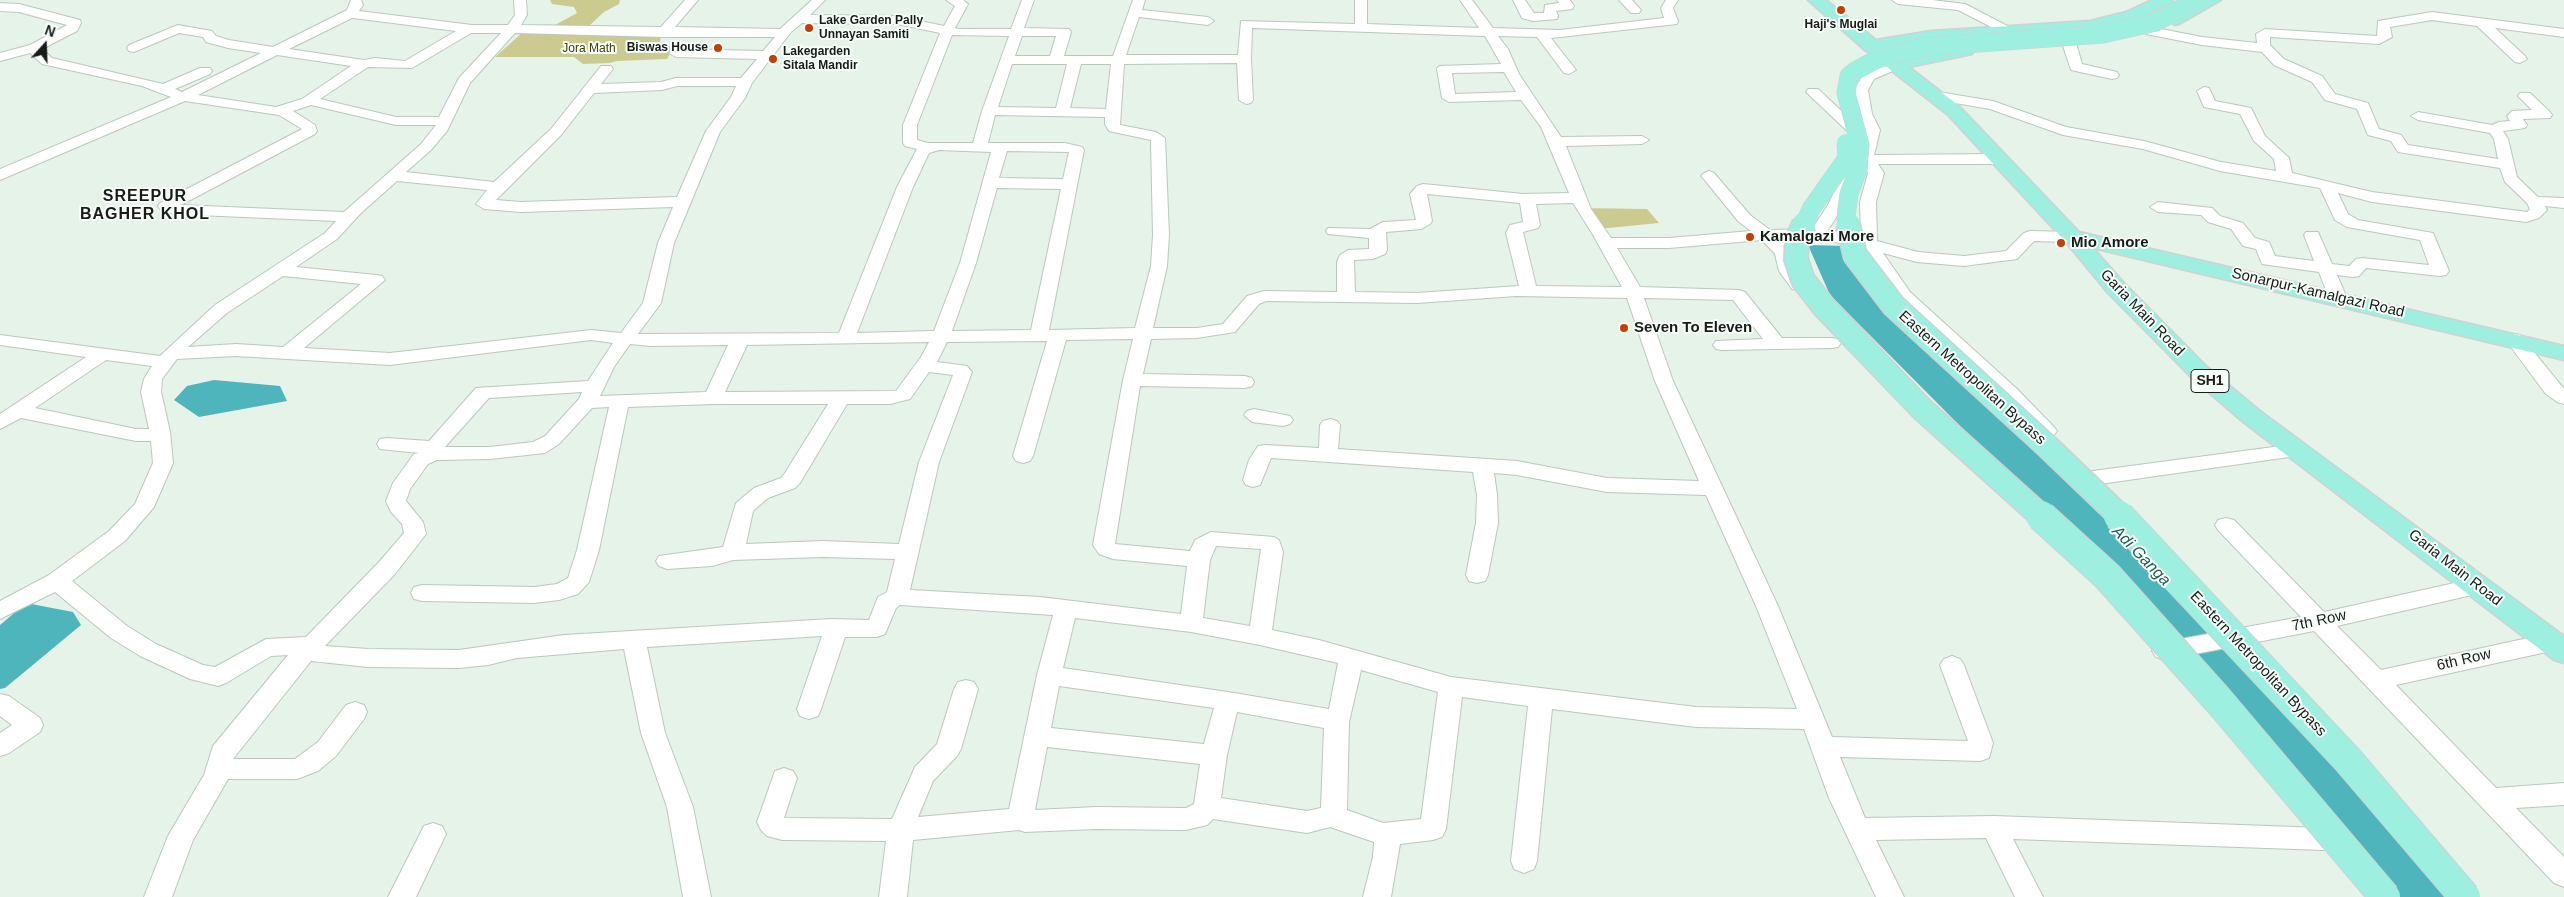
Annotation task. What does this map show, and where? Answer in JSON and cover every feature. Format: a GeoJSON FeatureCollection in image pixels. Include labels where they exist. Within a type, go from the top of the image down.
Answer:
{"type":"FeatureCollection","features":[{"type":"Feature","properties":{"kind":"main road","name":"Garia Main Road"},"geometry":{"type":"LineString","coordinates":[[1816,0],[1871,46],[1938,96],[2000,159],[2116,288],[2199,372],[2251,416],[2557,647]]}},
{"type":"Feature","properties":{"kind":"main road"},"geometry":{"type":"LineString","coordinates":[[1871,46],[1893,40],[1931,36],[2090,26],[2113,22],[2165,0]]}},
{"type":"Feature","properties":{"kind":"main road"},"geometry":{"type":"LineString","coordinates":[[2180,0],[2121,24],[2093,30],[2060,34],[1956,38],[1914,43],[1868,53],[1845,65],[1832,82],[1831,93],[1846,140],[1847,158],[1812,209],[1797,240],[1796,259],[1803,280],[1824,307],[1922,409],[2108,576],[2276,767],[2385,897]]}},
{"type":"Feature","properties":{"kind":"main road","name":"Eastern Metropolitan Bypass"},"geometry":{"type":"LineString","coordinates":[[2197,0],[2156,22],[2103,34],[1925,47],[1877,59],[1855,71],[1849,76],[1846,93],[1860,145],[1858,170],[1849,194],[1846,217],[1851,241],[1856,254],[1894,306],[2049,448],[2140,536],[2348,760],[2465,897]]}},
{"type":"Feature","properties":{"kind":"main road"},"geometry":{"type":"LineString","coordinates":[[1897,64],[1976,48],[2108,39],[2146,30],[2182,17],[2213,0]]}},
{"type":"Feature","properties":{"kind":"main road","name":"Sonarpur-Kamalgazi Road"},"geometry":{"type":"LineString","coordinates":[[2072,237],[2338,298],[2564,353]]}},
{"type":"Feature","properties":{"kind":"street"},"geometry":{"type":"LineString","coordinates":[[19,8],[36,0]]}},
{"type":"Feature","properties":{"kind":"street"},"geometry":{"type":"LineString","coordinates":[[0,611],[57,581],[106,545],[144,507],[163,463],[160,432],[151,387],[153,379],[167,358],[221,308],[322,243],[435,138],[445,121],[460,86],[512,29],[521,16],[520,0]]}},
{"type":"Feature","properties":{"kind":"street"},"geometry":{"type":"LineString","coordinates":[[663,32],[692,0]]}},
{"type":"Feature","properties":{"kind":"street"},"geometry":{"type":"LineString","coordinates":[[387,444],[431,451],[490,453],[538,448],[552,440],[590,394],[624,340],[652,303],[662,257],[713,132],[738,98],[745,82],[785,33],[819,0]]}},
{"type":"Feature","properties":{"kind":"street"},"geometry":{"type":"LineString","coordinates":[[954,0],[962,4],[947,32],[910,125],[910,143],[928,147],[1073,148],[1077,152],[1070,184],[1049,335],[1023,456]]}},
{"type":"Feature","properties":{"kind":"street"},"geometry":{"type":"LineString","coordinates":[[980,146],[989,111],[1028,0]]}},
{"type":"Feature","properties":{"kind":"street"},"geometry":{"type":"LineString","coordinates":[[1361,0],[1361,28]]}},
{"type":"Feature","properties":{"kind":"street"},"geometry":{"type":"LineString","coordinates":[[1466,0],[1490,33],[1526,96],[1548,126],[1585,212],[1606,243],[1634,293],[1664,381],[1767,606],[1842,798],[1890,897]]}},
{"type":"Feature","properties":{"kind":"street"},"geometry":{"type":"LineString","coordinates":[[1519,0],[1527,15],[1533,17],[1552,16],[1549,8],[1568,6],[1563,0]]}},
{"type":"Feature","properties":{"kind":"street"},"geometry":{"type":"LineString","coordinates":[[1626,0],[1635,10]]}},
{"type":"Feature","properties":{"kind":"street"},"geometry":{"type":"LineString","coordinates":[[1246,100],[1244,59],[1246,24],[1543,36],[1672,21],[1667,8],[1672,0]]}},
{"type":"Feature","properties":{"kind":"street"},"geometry":{"type":"LineString","coordinates":[[1898,0],[1939,2],[1968,10],[2012,32]]}},
{"type":"Feature","properties":{"kind":"street"},"geometry":{"type":"LineString","coordinates":[[0,175],[183,97],[276,52],[350,3],[472,29],[785,33]]}},
{"type":"Feature","properties":{"kind":"street"},"geometry":{"type":"LineString","coordinates":[[0,7],[19,8],[71,20],[76,24],[34,48],[0,57]]}},
{"type":"Feature","properties":{"kind":"street"},"geometry":{"type":"LineString","coordinates":[[1199,560],[1113,551],[1107,549],[1104,545],[1132,380],[1141,335],[1159,266],[1161,235],[1159,142],[1155,136],[1114,128],[1112,113],[1118,60],[1137,7],[1208,21]]}},
{"type":"Feature","properties":{"kind":"street"},"geometry":{"type":"LineString","coordinates":[[2264,47],[2263,34],[2265,33],[2379,40],[2385,37],[2383,24],[2424,16],[2448,17],[2564,33]]}},
{"type":"Feature","properties":{"kind":"street"},"geometry":{"type":"LineString","coordinates":[[800,19],[897,20],[913,22],[947,32],[1064,32],[1056,60]]}},
{"type":"Feature","properties":{"kind":"street"},"geometry":{"type":"LineString","coordinates":[[2482,23],[2520,59]]}},
{"type":"Feature","properties":{"kind":"street"},"geometry":{"type":"LineString","coordinates":[[134,48],[178,28],[207,34],[211,39],[228,44],[276,52],[364,64],[409,64],[472,29]]}},
{"type":"Feature","properties":{"kind":"street"},"geometry":{"type":"LineString","coordinates":[[2146,30],[2202,41],[2264,47],[2270,51],[2278,62],[2292,66],[2300,73],[2317,79],[2330,97],[2362,105],[2373,132],[2396,138],[2403,149],[2507,165]]}},
{"type":"Feature","properties":{"kind":"street"},"geometry":{"type":"LineString","coordinates":[[1543,36],[1569,70]]}},
{"type":"Feature","properties":{"kind":"street"},"geometry":{"type":"LineString","coordinates":[[2070,42],[2076,67],[2112,75]]}},
{"type":"Feature","properties":{"kind":"street"},"geometry":{"type":"LineString","coordinates":[[0,48],[15,52]]}},
{"type":"Feature","properties":{"kind":"street"},"geometry":{"type":"LineString","coordinates":[[34,48],[50,62],[164,89],[183,97],[283,111],[310,128],[310,131],[166,206],[174,209],[348,217]]}},
{"type":"Feature","properties":{"kind":"street"},"geometry":{"type":"LineString","coordinates":[[676,53],[767,55]]}},
{"type":"Feature","properties":{"kind":"street"},"geometry":{"type":"LineString","coordinates":[[1007,60],[1244,59]]}},
{"type":"Feature","properties":{"kind":"street"},"geometry":{"type":"LineString","coordinates":[[1061,112],[1067,98],[1075,60]]}},
{"type":"Feature","properties":{"kind":"street"},"geometry":{"type":"LineString","coordinates":[[283,111],[308,101],[364,64]]}},
{"type":"Feature","properties":{"kind":"street"},"geometry":{"type":"LineString","coordinates":[[1897,64],[1869,76],[1861,90],[1865,114],[1872,130],[1876,173],[1868,202],[1869,244],[1904,296],[2010,393],[2093,478],[2448,861],[2478,897]]}},
{"type":"Feature","properties":{"kind":"street"},"geometry":{"type":"LineString","coordinates":[[1509,68],[1444,69],[1450,98],[1526,96]]}},
{"type":"Feature","properties":{"kind":"street"},"geometry":{"type":"LineString","coordinates":[[606,69],[556,132],[498,187],[485,205],[521,207],[684,202]]}},
{"type":"Feature","properties":{"kind":"street"},"geometry":{"type":"LineString","coordinates":[[164,89],[199,70],[222,78]]}},
{"type":"Feature","properties":{"kind":"street"},"geometry":{"type":"LineString","coordinates":[[590,89],[662,86],[676,82],[745,82]]}},
{"type":"Feature","properties":{"kind":"street"},"geometry":{"type":"LineString","coordinates":[[2204,91],[2210,104],[2246,111],[2260,138],[2281,158],[2285,176]]}},
{"type":"Feature","properties":{"kind":"street"},"geometry":{"type":"LineString","coordinates":[[1812,92],[1873,154]]}},
{"type":"Feature","properties":{"kind":"street"},"geometry":{"type":"LineString","coordinates":[[1938,96],[1993,105],[2063,131],[2144,145],[2234,169],[2285,176],[2372,197],[2514,216],[2533,215],[2539,210],[2534,201],[2513,183],[2500,139],[2495,130]]}},
{"type":"Feature","properties":{"kind":"street"},"geometry":{"type":"LineString","coordinates":[[2495,130],[2499,126],[2520,125],[2515,115],[2545,115],[2525,96]]}},
{"type":"Feature","properties":{"kind":"street"},"geometry":{"type":"LineString","coordinates":[[308,101],[396,121],[445,121]]}},
{"type":"Feature","properties":{"kind":"street"},"geometry":{"type":"LineString","coordinates":[[989,111],[1112,113]]}},
{"type":"Feature","properties":{"kind":"street"},"geometry":{"type":"LineString","coordinates":[[2418,116],[2495,130]]}},
{"type":"Feature","properties":{"kind":"street"},"geometry":{"type":"LineString","coordinates":[[1556,142],[1642,140]]}},
{"type":"Feature","properties":{"kind":"street"},"geometry":{"type":"LineString","coordinates":[[158,897],[181,836],[218,769],[222,752],[308,646],[315,642],[347,611],[412,539],[415,528],[396,504],[396,499],[412,468],[431,451],[483,392],[590,394],[620,402],[713,398],[842,396],[890,398],[900,396],[924,366],[941,336],[968,263],[1000,153],[1001,149],[996,146]]}},
{"type":"Feature","properties":{"kind":"street"},"geometry":{"type":"LineString","coordinates":[[846,338],[905,187],[920,156],[928,147]]}},
{"type":"Feature","properties":{"kind":"street"},"geometry":{"type":"LineString","coordinates":[[1817,234],[1836,205],[1855,165],[1873,154]]}},
{"type":"Feature","properties":{"kind":"street"},"geometry":{"type":"LineString","coordinates":[[1840,162],[1873,154],[2000,159]]}},
{"type":"Feature","properties":{"kind":"street"},"geometry":{"type":"LineString","coordinates":[[396,176],[498,187]]}},
{"type":"Feature","properties":{"kind":"street"},"geometry":{"type":"LineString","coordinates":[[1709,176],[1744,218],[1767,235],[1783,254],[1788,271],[1809,301],[1848,343],[1981,474],[2034,517],[2080,560],[2323,839],[2368,897]]}},
{"type":"Feature","properties":{"kind":"street"},"geometry":{"type":"LineString","coordinates":[[991,183],[1070,184]]}},
{"type":"Feature","properties":{"kind":"street"},"geometry":{"type":"LineString","coordinates":[[2158,207],[2206,211],[2214,219],[2237,226],[2249,242],[2262,246],[2268,260],[2353,272],[2362,262],[2440,271],[2427,236],[2353,224],[2341,217],[2327,186]]}},
{"type":"Feature","properties":{"kind":"street"},"geometry":{"type":"LineString","coordinates":[[1346,296],[1345,262],[1348,255],[1373,254],[1379,250],[1377,230],[1383,227],[1421,224],[1424,221],[1418,194],[1423,189],[1527,199],[1579,198]]}},
{"type":"Feature","properties":{"kind":"street"},"geometry":{"type":"LineString","coordinates":[[1527,199],[1532,225],[1516,228],[1514,233],[1529,291]]}},
{"type":"Feature","properties":{"kind":"street"},"geometry":{"type":"LineString","coordinates":[[2534,201],[2564,203]]}},
{"type":"Feature","properties":{"kind":"street"},"geometry":{"type":"LineString","coordinates":[[1334,231],[1377,234]]}},
{"type":"Feature","properties":{"kind":"street"},"geometry":{"type":"LineString","coordinates":[[1606,243],[1682,243],[1767,235],[1817,234],[1836,236],[1917,257],[1964,261],[2011,255],[2030,236],[2072,237]]}},
{"type":"Feature","properties":{"kind":"street"},"geometry":{"type":"LineString","coordinates":[[2312,235],[2338,298]]}},
{"type":"Feature","properties":{"kind":"street"},"geometry":{"type":"LineString","coordinates":[[278,270],[376,280],[290,351]]}},
{"type":"Feature","properties":{"kind":"street"},"geometry":{"type":"LineString","coordinates":[[0,340],[102,355],[167,358],[212,350],[290,351],[390,359],[427,356],[576,335],[602,335],[624,340],[740,340],[1141,335],[1225,330],[1253,300],[1264,296],[1417,298],[1529,291],[1737,295],[1776,343]]}},
{"type":"Feature","properties":{"kind":"street"},"geometry":{"type":"LineString","coordinates":[[713,398],[740,340]]}},
{"type":"Feature","properties":{"kind":"street"},"geometry":{"type":"LineString","coordinates":[[2514,340],[2552,389],[2564,398]]}},
{"type":"Feature","properties":{"kind":"street"},"geometry":{"type":"LineString","coordinates":[[1722,345],[1832,343]]}},
{"type":"Feature","properties":{"kind":"street"},"geometry":{"type":"LineString","coordinates":[[0,422],[102,355]]}},
{"type":"Feature","properties":{"kind":"street"},"geometry":{"type":"LineString","coordinates":[[897,597],[929,462],[963,372],[960,370],[924,366]]}},
{"type":"Feature","properties":{"kind":"street"},"geometry":{"type":"LineString","coordinates":[[1132,380],[1245,382]]}},
{"type":"Feature","properties":{"kind":"street"},"geometry":{"type":"LineString","coordinates":[[733,552],[743,508],[761,493],[788,483],[793,478],[842,396]]}},
{"type":"Feature","properties":{"kind":"street"},"geometry":{"type":"LineString","coordinates":[[422,593],[534,595],[559,592],[570,588],[578,582],[588,550],[620,402]]}},
{"type":"Feature","properties":{"kind":"street"},"geometry":{"type":"LineString","coordinates":[[18,411],[136,435],[151,435],[160,432]]}},
{"type":"Feature","properties":{"kind":"street"},"geometry":{"type":"LineString","coordinates":[[1254,415],[1259,418],[1283,420]]}},
{"type":"Feature","properties":{"kind":"street"},"geometry":{"type":"LineString","coordinates":[[1328,456],[1330,426]]}},
{"type":"Feature","properties":{"kind":"street"},"geometry":{"type":"LineString","coordinates":[[431,451],[443,431]]}},
{"type":"Feature","properties":{"kind":"street"},"geometry":{"type":"LineString","coordinates":[[2093,478],[2296,450]]}},
{"type":"Feature","properties":{"kind":"street"},"geometry":{"type":"LineString","coordinates":[[1253,480],[1259,460],[1265,451],[1534,470],[1608,485],[1712,488]]}},
{"type":"Feature","properties":{"kind":"street"},"geometry":{"type":"LineString","coordinates":[[1477,575],[1487,523],[1488,495],[1482,465]]}},
{"type":"Feature","properties":{"kind":"street"},"geometry":{"type":"LineString","coordinates":[[2226,525],[2379,680],[2564,875]]}},
{"type":"Feature","properties":{"kind":"street"},"geometry":{"type":"LineString","coordinates":[[1191,624],[1199,560],[1203,545],[1212,539],[1244,540],[1271,545],[1272,552],[1260,636]]}},
{"type":"Feature","properties":{"kind":"street"},"geometry":{"type":"LineString","coordinates":[[667,561],[712,558],[733,552],[823,549],[908,552]]}},
{"type":"Feature","properties":{"kind":"street"},"geometry":{"type":"LineString","coordinates":[[57,581],[101,618],[133,641],[170,662],[209,676],[218,677],[226,674],[266,648],[308,646]]}},
{"type":"Feature","properties":{"kind":"street","name":"7th Row"},"geometry":{"type":"LineString","coordinates":[[2160,651],[2322,621],[2477,586]]}},
{"type":"Feature","properties":{"kind":"street"},"geometry":{"type":"LineString","coordinates":[[308,646],[310,651],[318,654],[368,658],[459,659],[516,649],[634,640],[824,626],[835,630],[877,628],[886,603],[897,597],[1066,608],[1191,624],[1260,636],[1351,658],[1451,686],[1541,700],[1696,716],[1813,720]]}},
{"type":"Feature","properties":{"kind":"street"},"geometry":{"type":"LineString","coordinates":[[1020,819],[1049,675],[1066,608]]}},
{"type":"Feature","properties":{"kind":"street"},"geometry":{"type":"LineString","coordinates":[[809,708],[825,666],[835,630]]}},
{"type":"Feature","properties":{"kind":"street"},"geometry":{"type":"LineString","coordinates":[[634,640],[653,732],[680,807],[697,897]]}},
{"type":"Feature","properties":{"kind":"street","name":"6th Row"},"geometry":{"type":"LineString","coordinates":[[2379,680],[2557,647]]}},
{"type":"Feature","properties":{"kind":"street"},"geometry":{"type":"LineString","coordinates":[[1351,658],[1338,719],[1334,814],[1340,820],[1383,834],[1433,829],[1451,686]]}},
{"type":"Feature","properties":{"kind":"street"},"geometry":{"type":"LineString","coordinates":[[1823,747],[1980,751],[1981,743],[1952,664]]}},
{"type":"Feature","properties":{"kind":"street"},"geometry":{"type":"LineString","coordinates":[[1049,675],[1228,701],[1323,720],[1338,719]]}},
{"type":"Feature","properties":{"kind":"street"},"geometry":{"type":"LineString","coordinates":[[893,897],[901,830],[918,783],[929,768],[948,749],[966,689]]}},
{"type":"Feature","properties":{"kind":"street"},"geometry":{"type":"LineString","coordinates":[[1524,861],[1541,700]]}},
{"type":"Feature","properties":{"kind":"street"},"geometry":{"type":"LineString","coordinates":[[784,778],[770,822],[776,828],[901,830],[1020,819],[1025,821],[1096,818],[1186,819],[1198,817],[1207,807],[1214,755],[1228,701]]}},
{"type":"Feature","properties":{"kind":"street"},"geometry":{"type":"LineString","coordinates":[[0,703],[31,725],[0,746]]}},
{"type":"Feature","properties":{"kind":"street"},"geometry":{"type":"LineString","coordinates":[[218,769],[297,769],[309,764],[327,749],[355,712]]}},
{"type":"Feature","properties":{"kind":"street"},"geometry":{"type":"LineString","coordinates":[[1037,736],[1130,748],[1214,755]]}},
{"type":"Feature","properties":{"kind":"street"},"geometry":{"type":"LineString","coordinates":[[2490,799],[2564,794]]}},
{"type":"Feature","properties":{"kind":"street"},"geometry":{"type":"LineString","coordinates":[[1207,807],[1307,822],[1334,814]]}},
{"type":"Feature","properties":{"kind":"street"},"geometry":{"type":"LineString","coordinates":[[1858,829],[1994,827],[2323,839]]}},
{"type":"Feature","properties":{"kind":"street"},"geometry":{"type":"LineString","coordinates":[[1994,827],[2029,897]]}},
{"type":"Feature","properties":{"kind":"street"},"geometry":{"type":"LineString","coordinates":[[402,897],[433,834]]}},
{"type":"Feature","properties":{"kind":"street"},"geometry":{"type":"LineString","coordinates":[[1377,897],[1387,846],[1387,839],[1383,834]]}},
{"type":"Feature","properties":{"kind":"green space"},"geometry":{"type":"Polygon","coordinates":[[[550,0],[620,0],[619,4],[604,12],[589,26],[555,25],[577,13],[574,7],[552,4],[550,0]]]}},
{"type":"Feature","properties":{"kind":"green space","name":"Jora Math"},"geometry":{"type":"Polygon","coordinates":[[[523,32],[661,34],[660,42],[673,48],[667,59],[617,61],[610,63],[583,64],[574,57],[495,57],[523,32]]]}},
{"type":"Feature","properties":{"kind":"green space"},"geometry":{"type":"Polygon","coordinates":[[[1583,208],[1647,209],[1659,223],[1598,229],[1583,208]]]}},
{"type":"Feature","properties":{"kind":"water","name":"Adi Ganga"},"geometry":{"type":"Polygon","coordinates":[[[1808,245],[1845,246],[2002,416],[2145,559],[2349,781],[2448,897],[2394,897],[2120,576],[1964,430],[1830,295],[1808,245]]]}},
{"type":"Feature","properties":{"kind":"water"},"geometry":{"type":"Polygon","coordinates":[[[214,380],[280,386],[287,401],[199,417],[174,400],[187,386],[214,380]]]}},
{"type":"Feature","properties":{"kind":"water"},"geometry":{"type":"Polygon","coordinates":[[[26,603],[73,612],[81,625],[5,688],[0,689],[0,625],[26,603]]]}},
{"type":"Feature","properties":{"kind":"place","name":"Haji's Muglai"},"geometry":{"type":"Point","coordinates":[1841,10]}},
{"type":"Feature","properties":{"kind":"place","name":"Lake Garden Pally Unnayan Samiti"},"geometry":{"type":"Point","coordinates":[809,28]}},
{"type":"Feature","properties":{"kind":"place","name":"Biswas House"},"geometry":{"type":"Point","coordinates":[718,48]}},
{"type":"Feature","properties":{"kind":"place","name":"Lakegarden Sitala Mandir"},"geometry":{"type":"Point","coordinates":[773,59]}},
{"type":"Feature","properties":{"kind":"place","name":"Kamalgazi More"},"geometry":{"type":"Point","coordinates":[1750,237]}},
{"type":"Feature","properties":{"kind":"place","name":"Mio Amore"},"geometry":{"type":"Point","coordinates":[2061,243]}},
{"type":"Feature","properties":{"kind":"place","name":"Seven To Eleven"},"geometry":{"type":"Point","coordinates":[1624,328]}},
{"type":"Feature","properties":{"kind":"district","name":"SREEPUR BAGHER KHOL"},"geometry":{"type":"Point","coordinates":[145,206]}}]}
